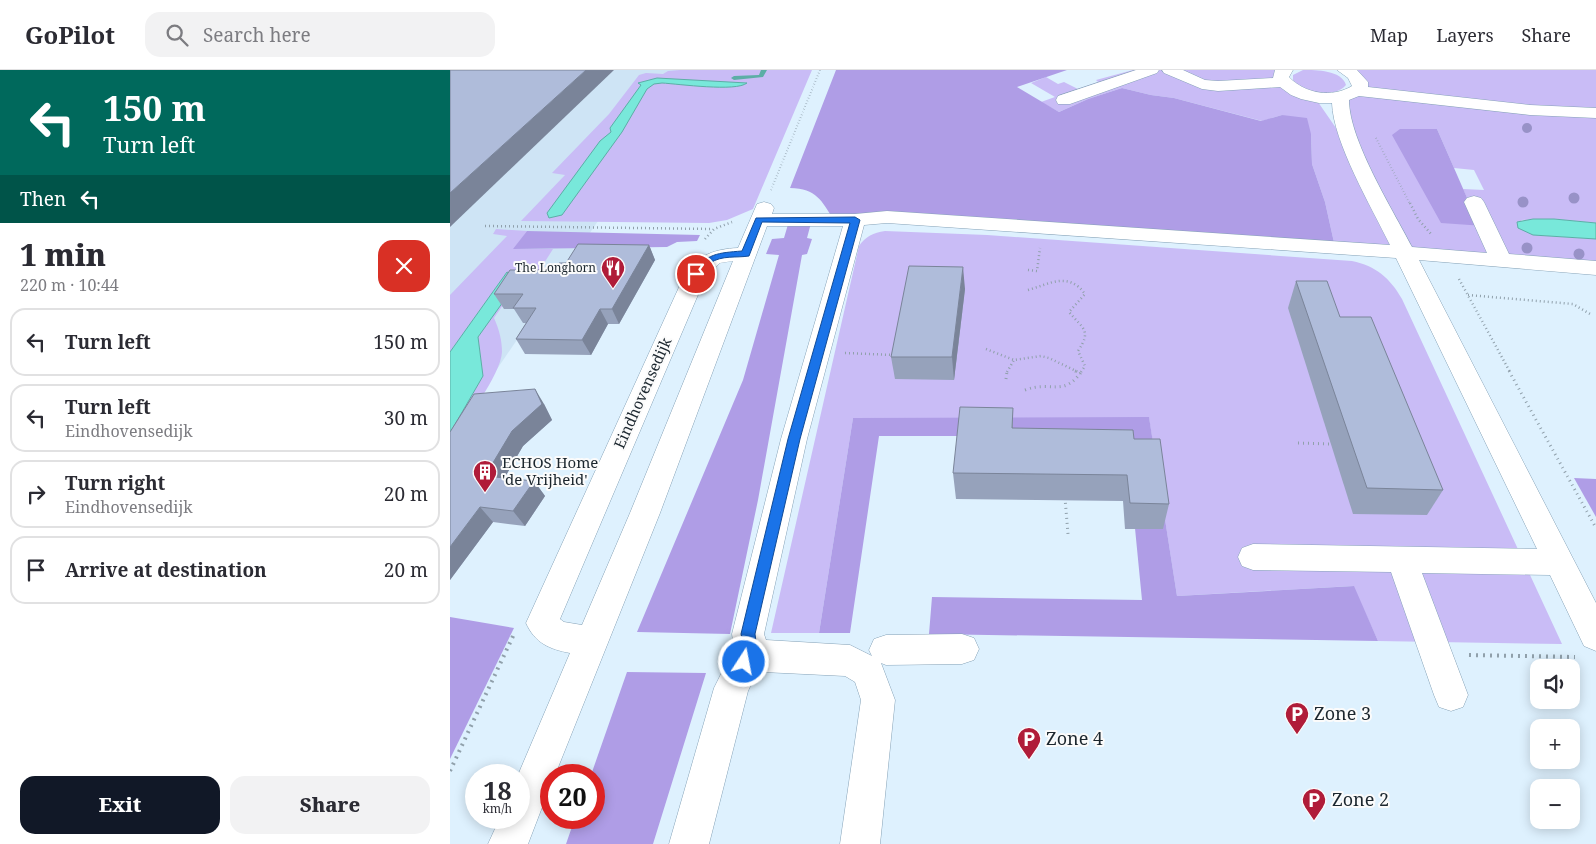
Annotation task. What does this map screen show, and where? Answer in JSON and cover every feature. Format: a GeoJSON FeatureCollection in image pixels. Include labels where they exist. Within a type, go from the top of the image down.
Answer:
{"type":"FeatureCollection","features":[{"type":"Feature","properties":{"kind":"street"},"geometry":{"type":"LineString","coordinates":[[1064,100],[1150,70]]}},
{"type":"Feature","properties":{"kind":"street"},"geometry":{"type":"LineString","coordinates":[[1170,70],[1202,84],[1218,86],[1285,76],[1296,91],[1310,96],[1329,117],[1358,160]]}},
{"type":"Feature","properties":{"kind":"street"},"geometry":{"type":"LineString","coordinates":[[1310,96],[1350,84],[1530,102],[1596,105]]}},
{"type":"Feature","properties":{"kind":"street"},"geometry":{"type":"LineString","coordinates":[[1350,84],[1530,110],[1596,113]]}},
{"type":"Feature","properties":{"kind":"street"},"geometry":{"type":"LineString","coordinates":[[1350,84],[1340,108],[1343,122],[1358,160],[1596,636]]}},
{"type":"Feature","properties":{"kind":"street"},"geometry":{"type":"LineString","coordinates":[[1474,202],[1501,261]]}},
{"type":"Feature","properties":{"kind":"street"},"geometry":{"type":"LineString","coordinates":[[530,791],[645,513],[761,214],[855,220],[887,217],[1596,268]]}},
{"type":"Feature","properties":{"kind":"street"},"geometry":{"type":"LineString","coordinates":[[689,844],[731,688],[750,649],[748,634],[794,439],[855,220]]}},
{"type":"Feature","properties":{"kind":"street","name":"Eindhovensedijk"},"geometry":{"type":"LineString","coordinates":[[592,642],[554,635],[542,623],[696,274],[706,262],[719,255],[746,254]]}},
{"type":"Feature","properties":{"kind":"street"},"geometry":{"type":"LineString","coordinates":[[1253,557],[1402,561],[1559,562]]}},
{"type":"Feature","properties":{"kind":"street"},"geometry":{"type":"LineString","coordinates":[[1402,561],[1451,695]]}},
{"type":"Feature","properties":{"kind":"street"},"geometry":{"type":"LineString","coordinates":[[750,649],[763,657],[850,661],[881,652],[962,649]]}},
{"type":"Feature","properties":{"kind":"street"},"geometry":{"type":"LineString","coordinates":[[860,844],[878,700],[881,652]]}},
{"type":"Feature","properties":{"kind":"street"},"geometry":{"type":"LineString","coordinates":[[508,844],[514,829]]}},
{"type":"Feature","properties":{"kind":"path"},"geometry":{"type":"LineString","coordinates":[[761,214],[820,70]]}},
{"type":"Feature","properties":{"kind":"path"},"geometry":{"type":"LineString","coordinates":[[1374,133],[1418,219],[1438,240],[1596,528]]}},
{"type":"Feature","properties":{"kind":"path"},"geometry":{"type":"LineString","coordinates":[[485,226],[714,229]]}},
{"type":"Feature","properties":{"kind":"path"},"geometry":{"type":"LineString","coordinates":[[1028,270],[1037,271],[1043,228]]}},
{"type":"Feature","properties":{"kind":"path"},"geometry":{"type":"LineString","coordinates":[[1025,390],[1038,385],[1066,387],[1074,382],[1085,366],[1078,351],[1086,339],[1086,333],[1069,312],[1085,294],[1081,286],[1071,281],[1062,280],[1028,290]]}},
{"type":"Feature","properties":{"kind":"path"},"geometry":{"type":"LineString","coordinates":[[1468,295],[1573,304],[1590,314]]}},
{"type":"Feature","properties":{"kind":"path"},"geometry":{"type":"LineString","coordinates":[[986,349],[1014,360],[1041,356],[1049,358],[1080,373]]}},
{"type":"Feature","properties":{"kind":"path"},"geometry":{"type":"LineString","coordinates":[[818,353],[898,355]]}},
{"type":"Feature","properties":{"kind":"path"},"geometry":{"type":"LineString","coordinates":[[1006,379],[1007,371],[1014,360]]}},
{"type":"Feature","properties":{"kind":"path"},"geometry":{"type":"LineString","coordinates":[[1298,443],[1331,444]]}},
{"type":"Feature","properties":{"kind":"path"},"geometry":{"type":"LineString","coordinates":[[1065,495],[1068,534]]}},
{"type":"Feature","properties":{"kind":"path"},"geometry":{"type":"LineString","coordinates":[[1436,654],[1576,657]]}},
{"type":"Feature","properties":{"kind":"path"},"geometry":{"type":"LineString","coordinates":[[450,771],[501,660]]}},
{"type":"Feature","properties":{"kind":"shaded area"},"geometry":{"type":"Polygon","coordinates":[[[450,70],[701,70],[450,438],[450,70]]]}},
{"type":"Feature","properties":{"kind":"shaded area"},"geometry":{"type":"Polygon","coordinates":[[[812,70],[753,209],[727,220],[709,223],[521,221],[565,175],[552,173],[609,114],[639,75],[646,73],[663,74],[668,71],[812,70]]]}},
{"type":"Feature","properties":{"kind":"shaded area"},"geometry":{"type":"Polygon","coordinates":[[[836,70],[1067,70],[1017,87],[1059,112],[1088,99],[1122,88],[1174,98],[1261,121],[1282,115],[1307,118],[1311,134],[1312,164],[1325,202],[1335,247],[834,220],[821,201],[812,193],[790,188],[836,70]]]}},
{"type":"Feature","properties":{"kind":"shaded area"},"geometry":{"type":"Polygon","coordinates":[[[1133,70],[1285,70],[1282,72],[1318,102],[1356,157],[1340,108],[1360,88],[1345,70],[1596,70],[1596,223],[1554,219],[1521,220],[1533,235],[1596,239],[1596,268],[1335,247],[1325,202],[1312,164],[1311,134],[1282,115],[1262,121],[1174,98],[1122,88],[1088,99],[1059,112],[1041,102],[1055,97],[1031,83],[1046,77],[1058,84],[1064,82],[1078,89],[1098,82],[1096,80],[1133,70]],[[1400,129],[1468,200],[1463,189],[1484,190],[1474,170],[1454,168],[1437,129],[1400,129]]]}},
{"type":"Feature","properties":{"kind":"shaded area"},"geometry":{"type":"Polygon","coordinates":[[[1303,70],[1334,74],[1339,76],[1346,85],[1334,92],[1319,93],[1311,91],[1298,85],[1293,80],[1293,75],[1303,70]]]}},
{"type":"Feature","properties":{"kind":"shaded area"},"geometry":{"type":"Polygon","coordinates":[[[657,78],[747,83],[731,87],[654,84],[647,89],[622,132],[562,215],[549,218],[547,213],[600,141],[611,132],[610,128],[641,85],[638,83],[657,78]]]}},
{"type":"Feature","properties":{"kind":"shaded area"},"geometry":{"type":"Polygon","coordinates":[[[1400,129],[1437,129],[1468,200],[1484,226],[1441,223],[1392,135],[1400,129]]]}},
{"type":"Feature","properties":{"kind":"shaded area"},"geometry":{"type":"Polygon","coordinates":[[[1533,219],[1596,223],[1596,239],[1533,235],[1518,228],[1517,222],[1533,219]]]}},
{"type":"Feature","properties":{"kind":"shaded area"},"geometry":{"type":"Polygon","coordinates":[[[789,221],[811,223],[807,238],[812,239],[807,254],[802,255],[758,500],[730,634],[637,632],[743,380],[779,255],[766,254],[772,239],[784,238],[789,221]]]}},
{"type":"Feature","properties":{"kind":"shaded area"},"geometry":{"type":"Polygon","coordinates":[[[496,229],[527,231],[514,249],[553,249],[534,279],[521,279],[494,318],[499,330],[501,343],[500,362],[489,386],[450,444],[450,433],[483,376],[478,337],[517,281],[517,277],[507,272],[450,352],[450,295],[507,236],[493,234],[496,229]]]}},
{"type":"Feature","properties":{"kind":"shaded area"},"geometry":{"type":"Polygon","coordinates":[[[527,231],[700,235],[697,241],[677,242],[667,247],[513,249],[527,231]]]}},
{"type":"Feature","properties":{"kind":"shaded area"},"geometry":{"type":"Polygon","coordinates":[[[885,231],[987,235],[1352,261],[1368,266],[1382,274],[1402,299],[1562,644],[1378,641],[1353,586],[1177,596],[1149,418],[853,418],[819,633],[771,633],[859,246],[870,236],[885,231]]]}},
{"type":"Feature","properties":{"kind":"shaded area"},"geometry":{"type":"Polygon","coordinates":[[[507,272],[517,277],[518,281],[478,337],[483,376],[450,433],[450,352],[507,272]]]}},
{"type":"Feature","properties":{"kind":"shaded area"},"geometry":{"type":"Polygon","coordinates":[[[1149,417],[1177,596],[1354,586],[1378,641],[929,634],[932,597],[1142,600],[1126,436],[879,436],[850,633],[819,633],[853,418],[1149,417]]]}},
{"type":"Feature","properties":{"kind":"shaded area"},"geometry":{"type":"Polygon","coordinates":[[[1574,478],[1596,479],[1596,517],[1574,478]]]}},
{"type":"Feature","properties":{"kind":"shaded area"},"geometry":{"type":"Polygon","coordinates":[[[450,617],[514,628],[450,759],[450,617]]]}},
{"type":"Feature","properties":{"kind":"shaded area"},"geometry":{"type":"Polygon","coordinates":[[[627,672],[706,673],[653,844],[566,844],[571,829],[605,829],[605,764],[595,764],[627,672]]]}},
{"type":"Feature","properties":{"kind":"building"},"geometry":{"type":"Polygon","coordinates":[[[450,70],[586,70],[450,193],[450,70]]]}},
{"type":"Feature","properties":{"kind":"building"},"geometry":{"type":"Polygon","coordinates":[[[578,244],[649,245],[612,309],[600,309],[582,340],[516,339],[536,308],[513,308],[523,294],[494,294],[510,270],[554,270],[559,263],[566,263],[578,244]]]}},
{"type":"Feature","properties":{"kind":"building"},"geometry":{"type":"Polygon","coordinates":[[[909,266],[963,267],[952,357],[891,357],[909,266]]]}},
{"type":"Feature","properties":{"kind":"building"},"geometry":{"type":"Polygon","coordinates":[[[1296,281],[1327,281],[1340,317],[1371,317],[1443,490],[1367,488],[1296,281]]]}},
{"type":"Feature","properties":{"kind":"building"},"geometry":{"type":"Polygon","coordinates":[[[535,389],[542,404],[512,431],[485,476],[534,481],[513,511],[480,507],[450,547],[450,432],[474,394],[535,389]]]}},
{"type":"Feature","properties":{"kind":"building"},"geometry":{"type":"Polygon","coordinates":[[[960,407],[1013,408],[1012,428],[1133,430],[1134,439],[1160,439],[1169,504],[1130,503],[1127,475],[953,473],[960,407]]]}},
{"type":"Feature","properties":{"kind":"waterway"},"geometry":{"type":"LineString","coordinates":[[734,78],[761,76],[764,70]]}},
{"type":"Feature","properties":{"kind":"place","name":"The Longhorn"},"geometry":{"type":"Point","coordinates":[613,289]}},
{"type":"Feature","properties":{"kind":"place","name":"ECHOS Home 'de Vrijheid'"},"geometry":{"type":"Point","coordinates":[485,493]}},
{"type":"Feature","properties":{"kind":"place","name":"Zone 3"},"geometry":{"type":"Point","coordinates":[1297,735]}},
{"type":"Feature","properties":{"kind":"place","name":"Zone 4"},"geometry":{"type":"Point","coordinates":[1029,760]}},
{"type":"Feature","properties":{"kind":"place","name":"Zone 2"},"geometry":{"type":"Point","coordinates":[1314,821]}},
{"type":"Feature","properties":{"kind":"route"},"geometry":{"type":"LineString","coordinates":[[696,274],[706,262],[719,255],[746,254],[759,220],[855,220],[794,439],[748,634],[750,649],[744,662]]}}]}
